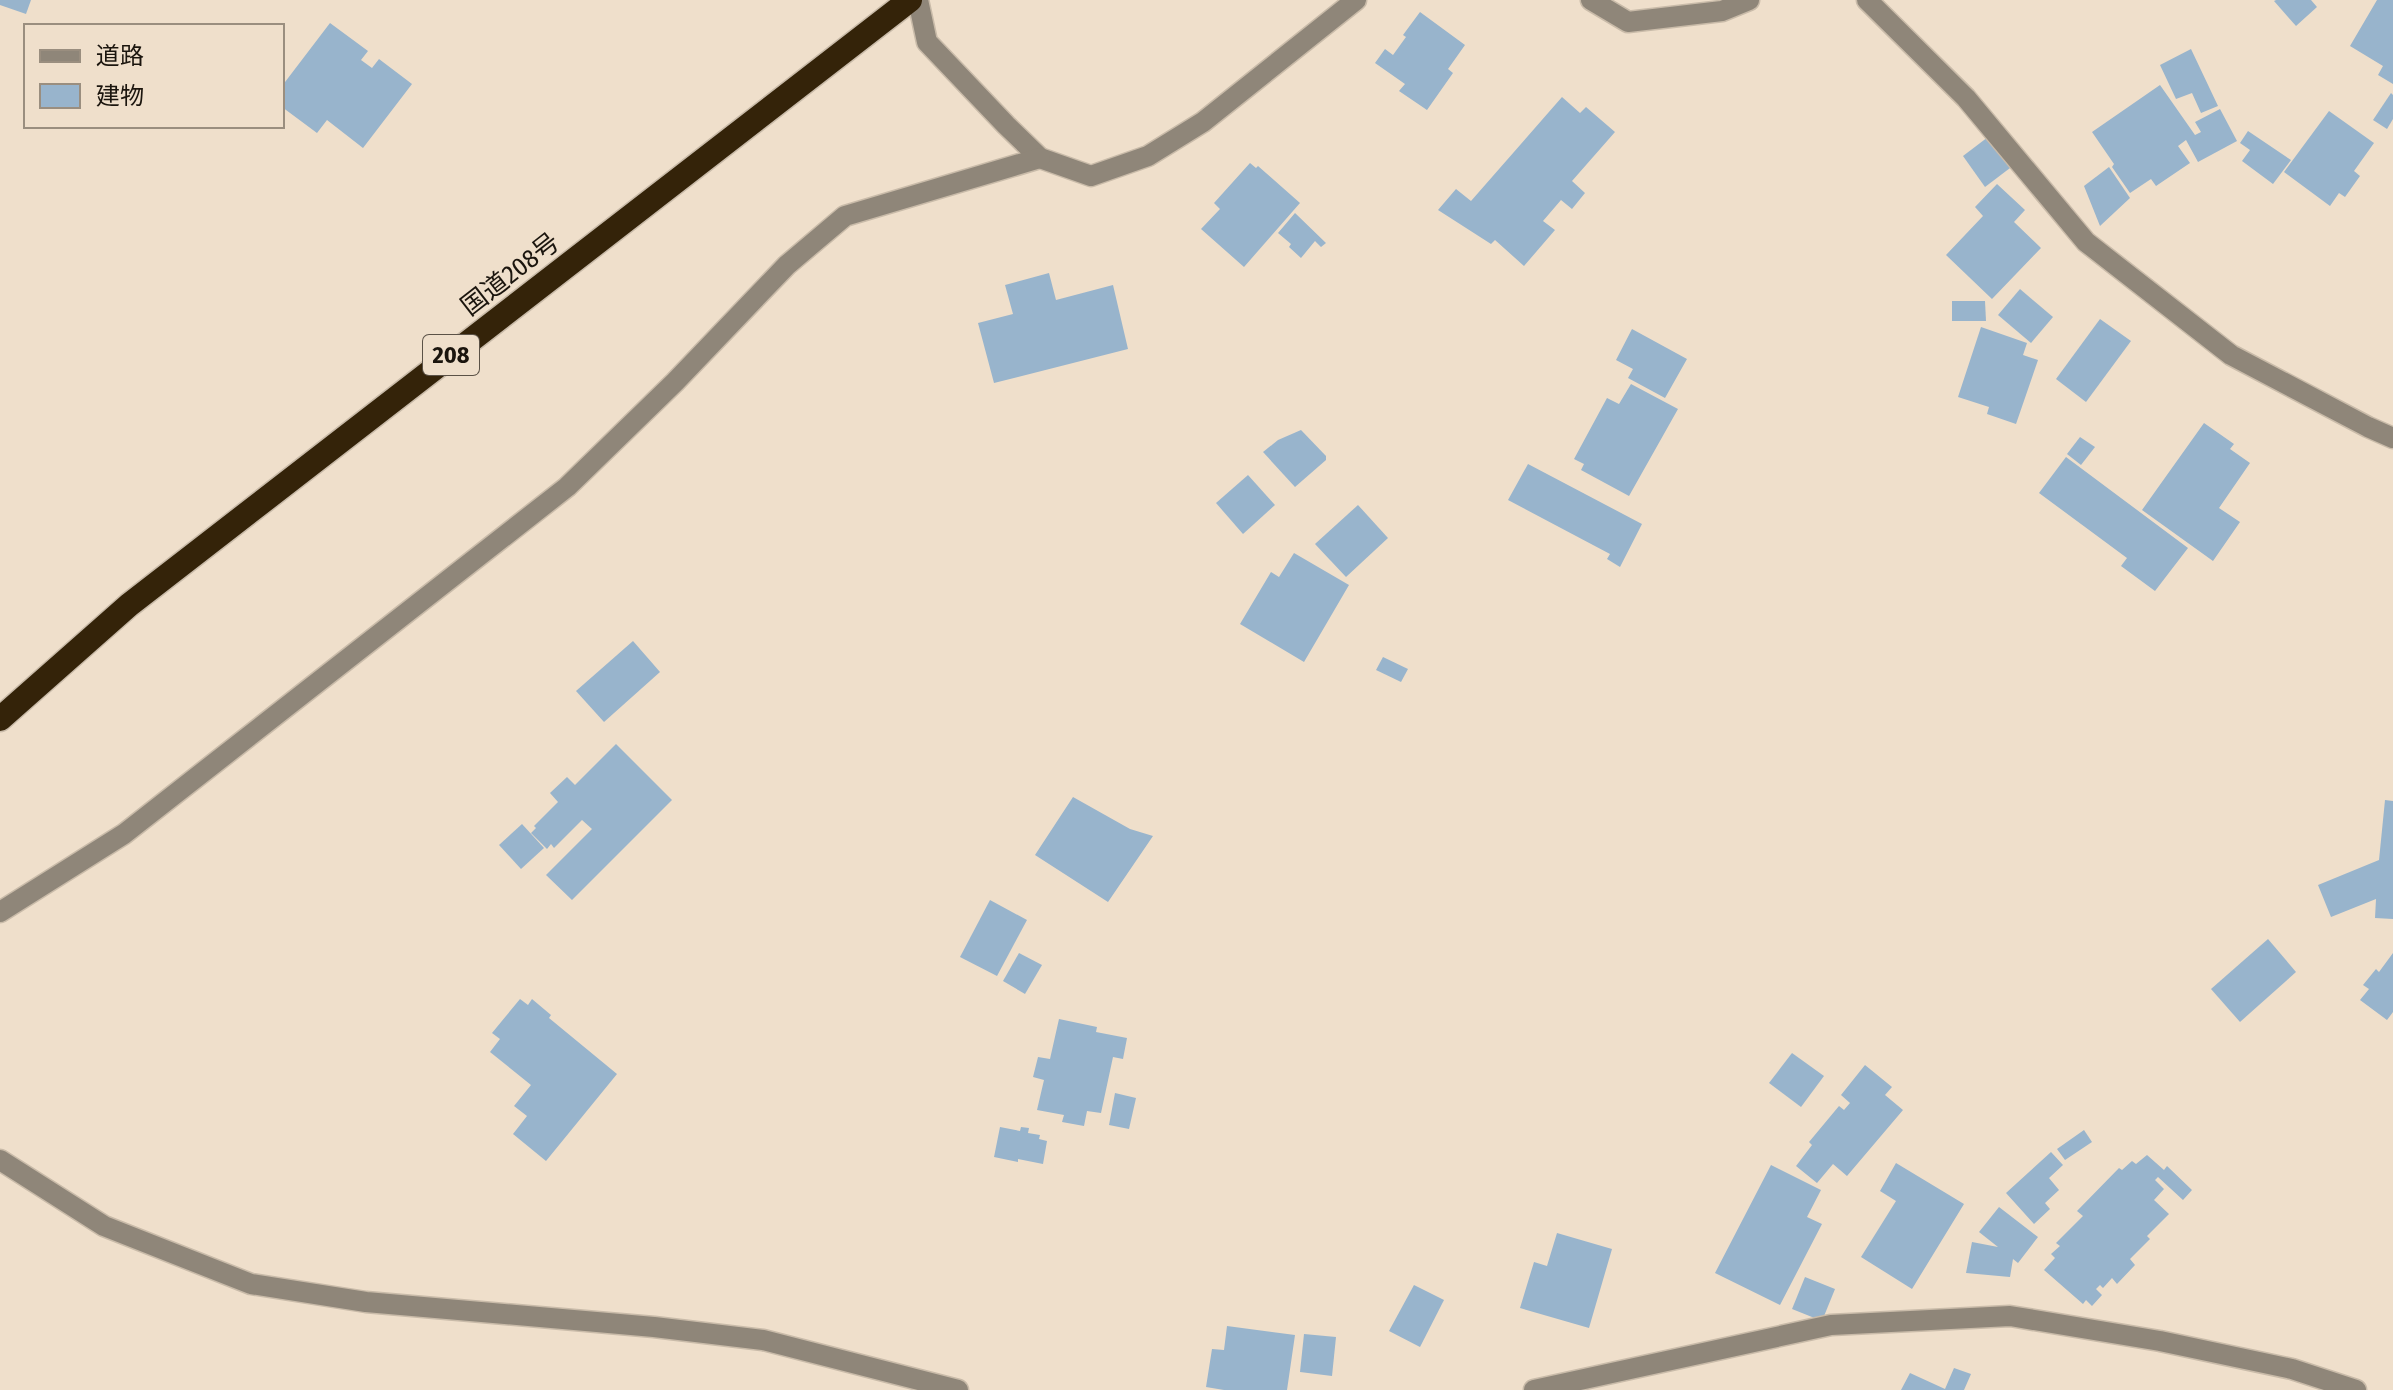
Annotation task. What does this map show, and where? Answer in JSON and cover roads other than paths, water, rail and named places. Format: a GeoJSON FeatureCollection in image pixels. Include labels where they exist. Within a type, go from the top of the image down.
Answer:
{"type":"FeatureCollection","features":[{"type":"Feature","properties":{"kind":"highway","name":"国道208号"},"geometry":{"type":"LineString","coordinates":[[0,719],[129,605],[910,0]]}},
{"type":"Feature","properties":{"kind":"street"},"geometry":{"type":"LineString","coordinates":[[918,0],[927,42],[1040,158],[1091,176],[1148,156],[1203,122],[1356,0]]}},
{"type":"Feature","properties":{"kind":"street"},"geometry":{"type":"LineString","coordinates":[[1591,0],[1628,22],[1722,11],[1749,0]]}},
{"type":"Feature","properties":{"kind":"street"},"geometry":{"type":"LineString","coordinates":[[1867,0],[1966,98],[2086,242],[2231,355],[2393,438]]}},
{"type":"Feature","properties":{"kind":"street"},"geometry":{"type":"LineString","coordinates":[[0,912],[124,834],[567,487],[675,382],[787,265],[845,216],[1040,158]]}},
{"type":"Feature","properties":{"kind":"street"},"geometry":{"type":"LineString","coordinates":[[0,1160],[104,1226],[251,1284],[366,1302],[654,1327],[763,1340],[958,1390]]}},
{"type":"Feature","properties":{"kind":"street"},"geometry":{"type":"LineString","coordinates":[[1534,1390],[1831,1325],[2010,1316],[2160,1341],[2292,1369],[2356,1390]]}}]}
